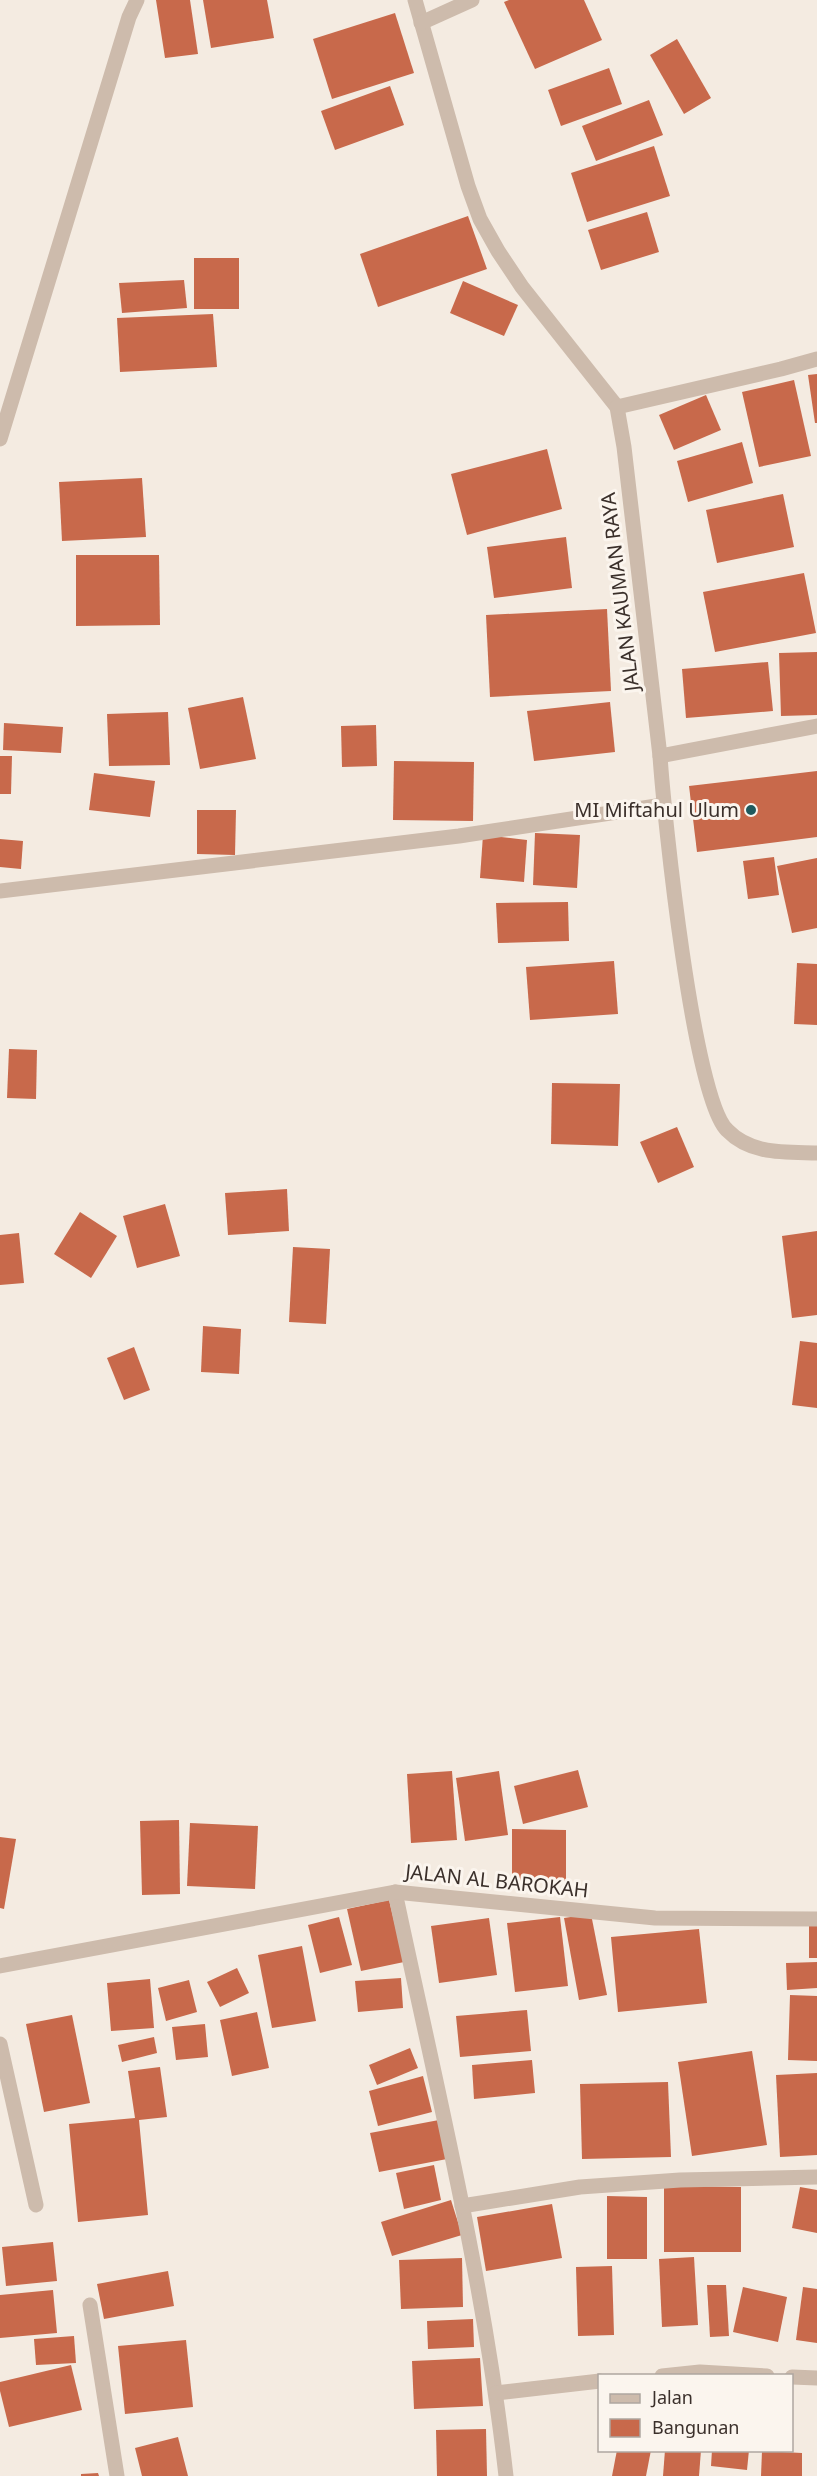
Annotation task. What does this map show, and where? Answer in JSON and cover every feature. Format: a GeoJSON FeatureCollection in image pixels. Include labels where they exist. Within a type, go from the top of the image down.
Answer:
{"type":"FeatureCollection","features":[{"type":"Feature","properties":{"kind":"street"},"geometry":{"type":"LineString","coordinates":[[0,439],[129,17],[137,0]]}},
{"type":"Feature","properties":{"kind":"street","name":"JALAN KAUMAN RAYA"},"geometry":{"type":"LineString","coordinates":[[415,0],[468,186],[480,219],[522,287],[617,407],[624,447],[660,756],[663,805],[696,1028],[714,1108],[725,1129],[744,1143],[768,1151],[817,1153]]}},
{"type":"Feature","properties":{"kind":"street"},"geometry":{"type":"LineString","coordinates":[[422,23],[472,0]]}},
{"type":"Feature","properties":{"kind":"street"},"geometry":{"type":"LineString","coordinates":[[617,407],[782,369],[817,358]]}},
{"type":"Feature","properties":{"kind":"street"},"geometry":{"type":"LineString","coordinates":[[660,756],[817,726]]}},
{"type":"Feature","properties":{"kind":"street"},"geometry":{"type":"LineString","coordinates":[[0,891],[459,836],[663,805]]}},
{"type":"Feature","properties":{"kind":"street"},"geometry":{"type":"LineString","coordinates":[[395,1892],[462,2206],[496,2393],[506,2476]]}},
{"type":"Feature","properties":{"kind":"street","name":"JALAN AL BAROKAH"},"geometry":{"type":"LineString","coordinates":[[0,1966],[395,1892],[655,1918],[817,1919]]}},
{"type":"Feature","properties":{"kind":"street"},"geometry":{"type":"LineString","coordinates":[[0,2044],[36,2205]]}},
{"type":"Feature","properties":{"kind":"street"},"geometry":{"type":"LineString","coordinates":[[462,2206],[580,2187],[680,2180],[817,2177]]}},
{"type":"Feature","properties":{"kind":"street"},"geometry":{"type":"LineString","coordinates":[[90,2304],[117,2476]]}},
{"type":"Feature","properties":{"kind":"street"},"geometry":{"type":"LineString","coordinates":[[681,2374],[700,2372],[734,2374]]}},
{"type":"Feature","properties":{"kind":"street"},"geometry":{"type":"LineString","coordinates":[[793,2377],[817,2378]]}},
{"type":"Feature","properties":{"kind":"street"},"geometry":{"type":"LineString","coordinates":[[496,2393],[598,2382]]}},
{"type":"Feature","properties":{"kind":"building"},"geometry":{"type":"Polygon","coordinates":[[[156,0],[190,0],[198,54],[165,58],[156,0]]]}},
{"type":"Feature","properties":{"kind":"building"},"geometry":{"type":"Polygon","coordinates":[[[203,0],[267,0],[274,38],[211,48],[203,0]]]}},
{"type":"Feature","properties":{"kind":"building"},"geometry":{"type":"Polygon","coordinates":[[[509,0],[584,0],[602,40],[535,69],[504,2],[509,0]]]}},
{"type":"Feature","properties":{"kind":"building"},"geometry":{"type":"Polygon","coordinates":[[[395,13],[414,73],[332,99],[313,39],[395,13]]]}},
{"type":"Feature","properties":{"kind":"building"},"geometry":{"type":"Polygon","coordinates":[[[677,39],[711,98],[684,114],[650,55],[677,39]]]}},
{"type":"Feature","properties":{"kind":"building"},"geometry":{"type":"Polygon","coordinates":[[[609,68],[622,104],[561,126],[548,90],[609,68]]]}},
{"type":"Feature","properties":{"kind":"building"},"geometry":{"type":"Polygon","coordinates":[[[390,86],[404,125],[335,150],[321,111],[390,86]]]}},
{"type":"Feature","properties":{"kind":"building"},"geometry":{"type":"Polygon","coordinates":[[[649,100],[663,135],[596,161],[582,126],[649,100]]]}},
{"type":"Feature","properties":{"kind":"building"},"geometry":{"type":"Polygon","coordinates":[[[654,146],[670,196],[587,222],[571,173],[654,146]]]}},
{"type":"Feature","properties":{"kind":"building"},"geometry":{"type":"Polygon","coordinates":[[[647,212],[659,252],[601,270],[588,230],[647,212]]]}},
{"type":"Feature","properties":{"kind":"building"},"geometry":{"type":"Polygon","coordinates":[[[468,216],[487,269],[378,307],[360,254],[468,216]]]}},
{"type":"Feature","properties":{"kind":"building"},"geometry":{"type":"Polygon","coordinates":[[[194,258],[239,258],[239,309],[194,309],[194,258]]]}},
{"type":"Feature","properties":{"kind":"building"},"geometry":{"type":"Polygon","coordinates":[[[184,280],[187,308],[122,313],[119,283],[184,280]]]}},
{"type":"Feature","properties":{"kind":"building"},"geometry":{"type":"Polygon","coordinates":[[[463,281],[518,305],[504,336],[450,313],[463,281]]]}},
{"type":"Feature","properties":{"kind":"building"},"geometry":{"type":"Polygon","coordinates":[[[213,314],[217,367],[120,372],[117,318],[213,314]]]}},
{"type":"Feature","properties":{"kind":"building"},"geometry":{"type":"Polygon","coordinates":[[[817,374],[817,423],[815,423],[808,375],[817,374]]]}},
{"type":"Feature","properties":{"kind":"building"},"geometry":{"type":"Polygon","coordinates":[[[794,380],[811,456],[759,467],[742,392],[794,380]]]}},
{"type":"Feature","properties":{"kind":"building"},"geometry":{"type":"Polygon","coordinates":[[[706,395],[721,430],[674,450],[659,415],[706,395]]]}},
{"type":"Feature","properties":{"kind":"building"},"geometry":{"type":"Polygon","coordinates":[[[742,442],[753,483],[688,502],[677,461],[742,442]]]}},
{"type":"Feature","properties":{"kind":"building"},"geometry":{"type":"Polygon","coordinates":[[[547,449],[562,509],[467,535],[451,474],[547,449]]]}},
{"type":"Feature","properties":{"kind":"building"},"geometry":{"type":"Polygon","coordinates":[[[142,478],[146,537],[62,541],[59,482],[142,478]]]}},
{"type":"Feature","properties":{"kind":"building"},"geometry":{"type":"Polygon","coordinates":[[[783,494],[794,547],[717,563],[706,510],[783,494]]]}},
{"type":"Feature","properties":{"kind":"building"},"geometry":{"type":"Polygon","coordinates":[[[566,537],[572,588],[494,598],[487,547],[566,537]]]}},
{"type":"Feature","properties":{"kind":"building"},"geometry":{"type":"Polygon","coordinates":[[[76,555],[159,555],[160,625],[76,626],[76,555]]]}},
{"type":"Feature","properties":{"kind":"building"},"geometry":{"type":"Polygon","coordinates":[[[804,573],[816,633],[715,652],[703,592],[804,573]]]}},
{"type":"Feature","properties":{"kind":"building"},"geometry":{"type":"Polygon","coordinates":[[[607,609],[611,691],[490,697],[486,615],[607,609]]]}},
{"type":"Feature","properties":{"kind":"building"},"geometry":{"type":"Polygon","coordinates":[[[817,652],[817,715],[781,716],[779,653],[817,652]]]}},
{"type":"Feature","properties":{"kind":"building"},"geometry":{"type":"Polygon","coordinates":[[[768,662],[773,711],[686,718],[682,669],[768,662]]]}},
{"type":"Feature","properties":{"kind":"building"},"geometry":{"type":"Polygon","coordinates":[[[243,697],[256,759],[200,769],[188,708],[243,697]]]}},
{"type":"Feature","properties":{"kind":"building"},"geometry":{"type":"Polygon","coordinates":[[[610,702],[615,752],[534,761],[527,711],[610,702]]]}},
{"type":"Feature","properties":{"kind":"building"},"geometry":{"type":"Polygon","coordinates":[[[168,712],[170,765],[109,766],[107,714],[168,712]]]}},
{"type":"Feature","properties":{"kind":"building"},"geometry":{"type":"Polygon","coordinates":[[[4,723],[63,727],[61,753],[3,750],[4,723]]]}},
{"type":"Feature","properties":{"kind":"building"},"geometry":{"type":"Polygon","coordinates":[[[376,725],[377,766],[342,767],[341,726],[376,725]]]}},
{"type":"Feature","properties":{"kind":"building"},"geometry":{"type":"Polygon","coordinates":[[[0,756],[12,756],[11,794],[0,794],[0,756]]]}},
{"type":"Feature","properties":{"kind":"building"},"geometry":{"type":"Polygon","coordinates":[[[394,761],[474,762],[473,821],[393,820],[394,761]]]}},
{"type":"Feature","properties":{"kind":"building","name":"MI Miftahul Ulum"},"geometry":{"type":"Polygon","coordinates":[[[817,771],[817,837],[697,852],[689,786],[817,771]]]}},
{"type":"Feature","properties":{"kind":"building"},"geometry":{"type":"Polygon","coordinates":[[[94,773],[155,781],[150,817],[89,810],[94,773]]]}},
{"type":"Feature","properties":{"kind":"building"},"geometry":{"type":"Polygon","coordinates":[[[197,810],[236,810],[235,855],[197,854],[197,810]]]}},
{"type":"Feature","properties":{"kind":"building"},"geometry":{"type":"Polygon","coordinates":[[[535,833],[580,835],[577,888],[533,885],[535,833]]]}},
{"type":"Feature","properties":{"kind":"building"},"geometry":{"type":"Polygon","coordinates":[[[483,835],[527,840],[524,882],[480,878],[483,835]]]}},
{"type":"Feature","properties":{"kind":"building"},"geometry":{"type":"Polygon","coordinates":[[[0,839],[23,841],[21,869],[0,867],[0,839]]]}},
{"type":"Feature","properties":{"kind":"building"},"geometry":{"type":"Polygon","coordinates":[[[774,857],[779,895],[748,899],[743,861],[774,857]]]}},
{"type":"Feature","properties":{"kind":"building"},"geometry":{"type":"Polygon","coordinates":[[[817,858],[817,928],[792,933],[777,866],[817,858]]]}},
{"type":"Feature","properties":{"kind":"building"},"geometry":{"type":"Polygon","coordinates":[[[568,902],[569,941],[498,943],[496,903],[568,902]]]}},
{"type":"Feature","properties":{"kind":"building"},"geometry":{"type":"Polygon","coordinates":[[[614,961],[618,1014],[530,1020],[526,967],[614,961]]]}},
{"type":"Feature","properties":{"kind":"building"},"geometry":{"type":"Polygon","coordinates":[[[797,963],[817,964],[817,1025],[794,1024],[797,963]]]}},
{"type":"Feature","properties":{"kind":"building"},"geometry":{"type":"Polygon","coordinates":[[[9,1049],[37,1050],[36,1099],[7,1098],[9,1049]]]}},
{"type":"Feature","properties":{"kind":"building"},"geometry":{"type":"Polygon","coordinates":[[[552,1083],[620,1084],[618,1146],[551,1144],[552,1083]]]}},
{"type":"Feature","properties":{"kind":"building"},"geometry":{"type":"Polygon","coordinates":[[[677,1127],[694,1167],[658,1183],[640,1142],[677,1127]]]}},
{"type":"Feature","properties":{"kind":"building"},"geometry":{"type":"Polygon","coordinates":[[[287,1189],[289,1231],[228,1235],[225,1193],[287,1189]]]}},
{"type":"Feature","properties":{"kind":"building"},"geometry":{"type":"Polygon","coordinates":[[[165,1204],[180,1256],[137,1268],[123,1216],[165,1204]]]}},
{"type":"Feature","properties":{"kind":"building"},"geometry":{"type":"Polygon","coordinates":[[[80,1212],[117,1236],[91,1278],[54,1254],[80,1212]]]}},
{"type":"Feature","properties":{"kind":"building"},"geometry":{"type":"Polygon","coordinates":[[[817,1231],[817,1315],[792,1318],[782,1236],[817,1231]]]}},
{"type":"Feature","properties":{"kind":"building"},"geometry":{"type":"Polygon","coordinates":[[[19,1233],[24,1283],[0,1285],[0,1235],[19,1233]]]}},
{"type":"Feature","properties":{"kind":"building"},"geometry":{"type":"Polygon","coordinates":[[[293,1247],[330,1249],[326,1324],[289,1322],[293,1247]]]}},
{"type":"Feature","properties":{"kind":"building"},"geometry":{"type":"Polygon","coordinates":[[[203,1326],[241,1329],[239,1374],[201,1372],[203,1326]]]}},
{"type":"Feature","properties":{"kind":"building"},"geometry":{"type":"Polygon","coordinates":[[[800,1341],[817,1343],[817,1408],[792,1405],[800,1341]]]}},
{"type":"Feature","properties":{"kind":"building"},"geometry":{"type":"Polygon","coordinates":[[[134,1347],[150,1390],[124,1400],[107,1358],[134,1347]]]}},
{"type":"Feature","properties":{"kind":"building"},"geometry":{"type":"Polygon","coordinates":[[[578,1770],[588,1807],[523,1824],[514,1786],[578,1770]]]}},
{"type":"Feature","properties":{"kind":"building"},"geometry":{"type":"Polygon","coordinates":[[[452,1771],[457,1840],[411,1843],[407,1774],[452,1771]]]}},
{"type":"Feature","properties":{"kind":"building"},"geometry":{"type":"Polygon","coordinates":[[[499,1771],[508,1835],[465,1841],[456,1778],[499,1771]]]}},
{"type":"Feature","properties":{"kind":"building"},"geometry":{"type":"Polygon","coordinates":[[[179,1820],[180,1894],[142,1895],[140,1821],[179,1820]]]}},
{"type":"Feature","properties":{"kind":"building"},"geometry":{"type":"Polygon","coordinates":[[[190,1823],[258,1826],[255,1889],[187,1886],[190,1823]]]}},
{"type":"Feature","properties":{"kind":"building"},"geometry":{"type":"Polygon","coordinates":[[[512,1829],[566,1830],[566,1882],[512,1881],[512,1829]]]}},
{"type":"Feature","properties":{"kind":"building"},"geometry":{"type":"Polygon","coordinates":[[[0,1837],[16,1839],[4,1909],[0,1908],[0,1837]]]}},
{"type":"Feature","properties":{"kind":"building"},"geometry":{"type":"Polygon","coordinates":[[[389,1900],[404,1962],[361,1971],[347,1909],[389,1900]]]}},
{"type":"Feature","properties":{"kind":"building"},"geometry":{"type":"Polygon","coordinates":[[[591,1914],[607,1995],[579,2000],[564,1918],[591,1914]]]}},
{"type":"Feature","properties":{"kind":"building"},"geometry":{"type":"Polygon","coordinates":[[[339,1917],[352,1965],[320,1973],[308,1925],[339,1917]]]}},
{"type":"Feature","properties":{"kind":"building"},"geometry":{"type":"Polygon","coordinates":[[[560,1917],[568,1986],[515,1992],[507,1923],[560,1917]]]}},
{"type":"Feature","properties":{"kind":"building"},"geometry":{"type":"Polygon","coordinates":[[[489,1918],[497,1975],[439,1983],[431,1926],[489,1918]]]}},
{"type":"Feature","properties":{"kind":"building"},"geometry":{"type":"Polygon","coordinates":[[[809,1923],[817,1923],[817,1958],[809,1958],[809,1923]]]}},
{"type":"Feature","properties":{"kind":"building"},"geometry":{"type":"Polygon","coordinates":[[[699,1929],[707,2003],[618,2012],[611,1937],[699,1929]]]}},
{"type":"Feature","properties":{"kind":"building"},"geometry":{"type":"Polygon","coordinates":[[[302,1946],[316,2021],[272,2028],[258,1955],[302,1946]]]}},
{"type":"Feature","properties":{"kind":"building"},"geometry":{"type":"Polygon","coordinates":[[[817,1962],[817,1988],[787,1990],[786,1963],[817,1962]]]}},
{"type":"Feature","properties":{"kind":"building"},"geometry":{"type":"Polygon","coordinates":[[[237,1968],[249,1993],[220,2007],[207,1982],[237,1968]]]}},
{"type":"Feature","properties":{"kind":"building"},"geometry":{"type":"Polygon","coordinates":[[[401,1978],[403,2008],[358,2012],[355,1981],[401,1978]]]}},
{"type":"Feature","properties":{"kind":"building"},"geometry":{"type":"Polygon","coordinates":[[[150,1979],[154,2028],[111,2031],[107,1983],[150,1979]]]}},
{"type":"Feature","properties":{"kind":"building"},"geometry":{"type":"Polygon","coordinates":[[[189,1980],[197,2012],[166,2021],[158,1988],[189,1980]]]}},
{"type":"Feature","properties":{"kind":"building"},"geometry":{"type":"Polygon","coordinates":[[[790,1995],[817,1996],[817,2061],[788,2060],[790,1995]]]}},
{"type":"Feature","properties":{"kind":"building"},"geometry":{"type":"Polygon","coordinates":[[[527,2010],[531,2051],[460,2057],[456,2016],[527,2010]]]}},
{"type":"Feature","properties":{"kind":"building"},"geometry":{"type":"Polygon","coordinates":[[[257,2012],[269,2068],[232,2076],[220,2020],[257,2012]]]}},
{"type":"Feature","properties":{"kind":"building"},"geometry":{"type":"Polygon","coordinates":[[[72,2015],[90,2103],[44,2112],[26,2024],[72,2015]]]}},
{"type":"Feature","properties":{"kind":"building"},"geometry":{"type":"Polygon","coordinates":[[[205,2024],[208,2057],[176,2060],[172,2027],[205,2024]]]}},
{"type":"Feature","properties":{"kind":"building"},"geometry":{"type":"Polygon","coordinates":[[[154,2037],[157,2053],[122,2062],[118,2045],[154,2037]]]}},
{"type":"Feature","properties":{"kind":"building"},"geometry":{"type":"Polygon","coordinates":[[[410,2048],[418,2068],[377,2085],[369,2065],[410,2048]]]}},
{"type":"Feature","properties":{"kind":"building"},"geometry":{"type":"Polygon","coordinates":[[[752,2051],[767,2145],[692,2156],[678,2062],[752,2051]]]}},
{"type":"Feature","properties":{"kind":"building"},"geometry":{"type":"Polygon","coordinates":[[[532,2060],[535,2093],[474,2099],[472,2065],[532,2060]]]}},
{"type":"Feature","properties":{"kind":"building"},"geometry":{"type":"Polygon","coordinates":[[[160,2067],[167,2117],[139,2120],[148,2215],[78,2222],[69,2124],[135,2118],[128,2071],[160,2067]]]}},
{"type":"Feature","properties":{"kind":"building"},"geometry":{"type":"Polygon","coordinates":[[[817,2073],[817,2155],[780,2157],[776,2075],[817,2073]]]}},
{"type":"Feature","properties":{"kind":"building"},"geometry":{"type":"Polygon","coordinates":[[[423,2076],[432,2112],[378,2126],[369,2091],[423,2076]]]}},
{"type":"Feature","properties":{"kind":"building"},"geometry":{"type":"Polygon","coordinates":[[[668,2082],[671,2157],[582,2159],[580,2084],[668,2082]]]}},
{"type":"Feature","properties":{"kind":"building"},"geometry":{"type":"Polygon","coordinates":[[[439,2120],[447,2159],[379,2172],[370,2133],[439,2120]]]}},
{"type":"Feature","properties":{"kind":"building"},"geometry":{"type":"Polygon","coordinates":[[[434,2165],[441,2200],[404,2209],[396,2173],[434,2165]]]}},
{"type":"Feature","properties":{"kind":"building"},"geometry":{"type":"Polygon","coordinates":[[[664,2186],[741,2187],[741,2252],[664,2252],[664,2186]]]}},
{"type":"Feature","properties":{"kind":"building"},"geometry":{"type":"Polygon","coordinates":[[[800,2187],[817,2190],[817,2233],[792,2228],[800,2187]]]}},
{"type":"Feature","properties":{"kind":"building"},"geometry":{"type":"Polygon","coordinates":[[[607,2196],[647,2197],[647,2259],[607,2259],[607,2196]]]}},
{"type":"Feature","properties":{"kind":"building"},"geometry":{"type":"Polygon","coordinates":[[[451,2200],[462,2235],[392,2256],[381,2222],[451,2200]]]}},
{"type":"Feature","properties":{"kind":"building"},"geometry":{"type":"Polygon","coordinates":[[[552,2204],[562,2258],[486,2271],[477,2217],[552,2204]]]}},
{"type":"Feature","properties":{"kind":"building"},"geometry":{"type":"Polygon","coordinates":[[[53,2242],[57,2281],[6,2286],[2,2247],[53,2242]]]}},
{"type":"Feature","properties":{"kind":"building"},"geometry":{"type":"Polygon","coordinates":[[[694,2257],[698,2325],[662,2327],[659,2259],[694,2257]]]}},
{"type":"Feature","properties":{"kind":"building"},"geometry":{"type":"Polygon","coordinates":[[[462,2258],[463,2307],[401,2309],[399,2260],[462,2258]]]}},
{"type":"Feature","properties":{"kind":"building"},"geometry":{"type":"Polygon","coordinates":[[[612,2266],[614,2335],[578,2336],[576,2267],[612,2266]]]}},
{"type":"Feature","properties":{"kind":"building"},"geometry":{"type":"Polygon","coordinates":[[[168,2271],[174,2306],[104,2319],[97,2284],[168,2271]]]}},
{"type":"Feature","properties":{"kind":"building"},"geometry":{"type":"Polygon","coordinates":[[[707,2285],[726,2285],[729,2336],[710,2337],[707,2285]]]}},
{"type":"Feature","properties":{"kind":"building"},"geometry":{"type":"Polygon","coordinates":[[[743,2287],[787,2297],[778,2342],[733,2332],[743,2287]]]}},
{"type":"Feature","properties":{"kind":"building"},"geometry":{"type":"Polygon","coordinates":[[[803,2287],[817,2289],[817,2343],[796,2340],[803,2287]]]}},
{"type":"Feature","properties":{"kind":"building"},"geometry":{"type":"Polygon","coordinates":[[[53,2290],[57,2333],[0,2338],[0,2295],[53,2290]]]}},
{"type":"Feature","properties":{"kind":"building"},"geometry":{"type":"Polygon","coordinates":[[[473,2319],[474,2347],[428,2349],[427,2321],[473,2319]]]}},
{"type":"Feature","properties":{"kind":"building"},"geometry":{"type":"Polygon","coordinates":[[[74,2336],[76,2363],[36,2365],[34,2339],[74,2336]]]}},
{"type":"Feature","properties":{"kind":"building"},"geometry":{"type":"Polygon","coordinates":[[[186,2340],[193,2407],[125,2414],[118,2346],[186,2340]]]}},
{"type":"Feature","properties":{"kind":"building"},"geometry":{"type":"Polygon","coordinates":[[[480,2358],[483,2406],[414,2409],[412,2361],[480,2358]]]}},
{"type":"Feature","properties":{"kind":"building"},"geometry":{"type":"Polygon","coordinates":[[[71,2365],[82,2410],[9,2427],[0,2382],[71,2365]]]}},
{"type":"Feature","properties":{"kind":"building"},"geometry":{"type":"Polygon","coordinates":[[[486,2429],[487,2476],[437,2476],[436,2430],[486,2429]]]}},
{"type":"Feature","properties":{"kind":"building"},"geometry":{"type":"Polygon","coordinates":[[[178,2437],[188,2476],[142,2476],[135,2448],[178,2437]]]}},
{"type":"Feature","properties":{"kind":"building"},"geometry":{"type":"Polygon","coordinates":[[[617,2452],[651,2452],[646,2476],[612,2476],[617,2452]]]}},
{"type":"Feature","properties":{"kind":"building"},"geometry":{"type":"Polygon","coordinates":[[[665,2452],[701,2452],[699,2476],[663,2476],[665,2452]]]}},
{"type":"Feature","properties":{"kind":"building"},"geometry":{"type":"Polygon","coordinates":[[[712,2452],[749,2452],[747,2470],[711,2466],[712,2452]]]}},
{"type":"Feature","properties":{"kind":"building"},"geometry":{"type":"Polygon","coordinates":[[[762,2452],[802,2453],[802,2476],[761,2476],[762,2452]]]}},
{"type":"Feature","properties":{"kind":"building"},"geometry":{"type":"Polygon","coordinates":[[[98,2473],[99,2476],[81,2476],[81,2474],[98,2473]]]}},
{"type":"Feature","properties":{"kind":"place","name":"MI Miftahul Ulum"},"geometry":{"type":"Point","coordinates":[751,810]}}]}
